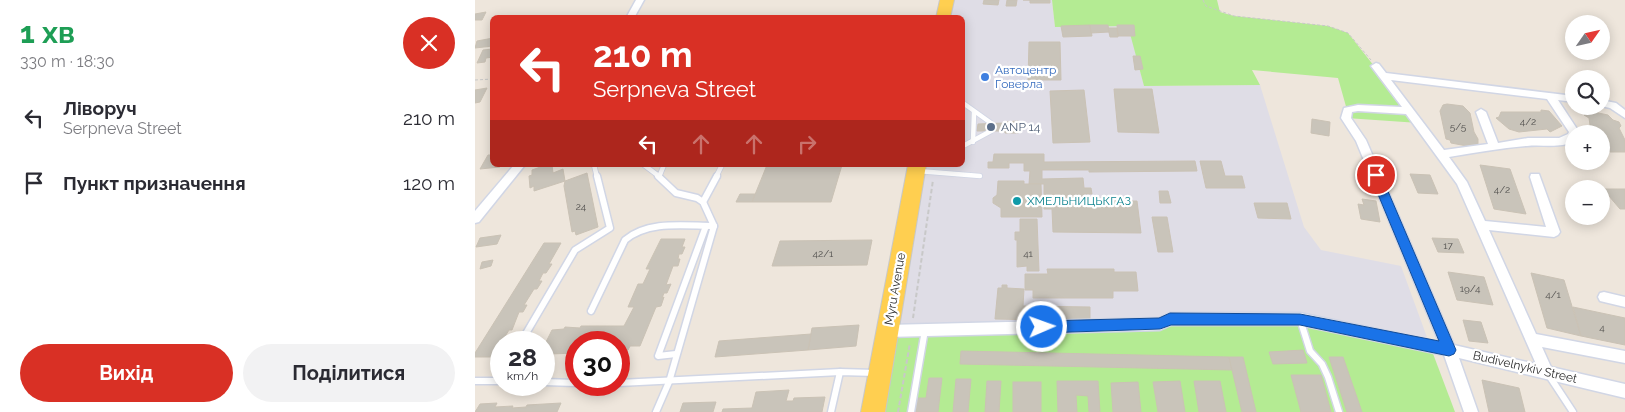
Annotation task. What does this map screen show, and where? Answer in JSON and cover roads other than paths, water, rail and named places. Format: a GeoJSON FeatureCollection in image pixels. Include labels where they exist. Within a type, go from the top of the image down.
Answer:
{"type":"FeatureCollection","features":[{"type":"Feature","properties":{"kind":"main road"},"geometry":{"type":"LineString","coordinates":[[944,15],[947,0]]}},
{"type":"Feature","properties":{"kind":"main road","name":"Myru Avenue"},"geometry":{"type":"LineString","coordinates":[[873,412],[887,331],[923,169]]}},
{"type":"Feature","properties":{"kind":"street"},"geometry":{"type":"LineString","coordinates":[[631,15],[640,0]]}},
{"type":"Feature","properties":{"kind":"street"},"geometry":{"type":"LineString","coordinates":[[1376,66],[1462,182],[1483,225],[1546,372]]}},
{"type":"Feature","properties":{"kind":"street"},"geometry":{"type":"LineString","coordinates":[[1383,76],[1565,99]]}},
{"type":"Feature","properties":{"kind":"street"},"geometry":{"type":"LineString","coordinates":[[1442,154],[1528,142],[1559,142],[1568,140],[1573,136],[1574,132],[1551,97]]}},
{"type":"Feature","properties":{"kind":"street"},"geometry":{"type":"LineString","coordinates":[[1610,105],[1625,115]]}},
{"type":"Feature","properties":{"kind":"street"},"geometry":{"type":"LineString","coordinates":[[1411,111],[1358,108],[1347,110],[1346,118],[1361,140],[1449,350],[1471,412]]}},
{"type":"Feature","properties":{"kind":"street"},"geometry":{"type":"LineString","coordinates":[[1481,112],[1494,147]]}},
{"type":"Feature","properties":{"kind":"street"},"geometry":{"type":"LineString","coordinates":[[475,219],[518,167]]}},
{"type":"Feature","properties":{"kind":"street"},"geometry":{"type":"LineString","coordinates":[[1483,225],[1554,232],[1535,177]]}},
{"type":"Feature","properties":{"kind":"street"},"geometry":{"type":"LineString","coordinates":[[1605,297],[1625,302]]}},
{"type":"Feature","properties":{"kind":"street","name":"Budivelnykiv Street"},"geometry":{"type":"LineString","coordinates":[[887,331],[1160,324],[1170,319],[1300,319],[1449,350],[1625,391]]}},
{"type":"Feature","properties":{"kind":"street"},"geometry":{"type":"LineString","coordinates":[[1532,339],[1625,357]]}},
{"type":"Feature","properties":{"kind":"lane"},"geometry":{"type":"LineString","coordinates":[[965,105],[991,123]]}},
{"type":"Feature","properties":{"kind":"lane"},"geometry":{"type":"LineString","coordinates":[[973,142],[974,112]]}},
{"type":"Feature","properties":{"kind":"lane"},"geometry":{"type":"LineString","coordinates":[[965,145],[991,131]]}},
{"type":"Feature","properties":{"kind":"lane"},"geometry":{"type":"LineString","coordinates":[[527,331],[575,250],[610,228],[595,167]]}},
{"type":"Feature","properties":{"kind":"lane"},"geometry":{"type":"LineString","coordinates":[[646,167],[659,176],[676,193],[697,198],[703,202],[710,214],[710,226],[669,382],[656,412]]}},
{"type":"Feature","properties":{"kind":"lane"},"geometry":{"type":"LineString","coordinates":[[659,176],[663,167]]}},
{"type":"Feature","properties":{"kind":"lane"},"geometry":{"type":"LineString","coordinates":[[703,202],[721,167]]}},
{"type":"Feature","properties":{"kind":"lane"},"geometry":{"type":"LineString","coordinates":[[923,169],[980,176]]}},
{"type":"Feature","properties":{"kind":"lane"},"geometry":{"type":"LineString","coordinates":[[591,311],[625,240],[632,234],[645,228],[654,227],[710,226]]}},
{"type":"Feature","properties":{"kind":"lane"},"geometry":{"type":"LineString","coordinates":[[676,354],[657,356],[710,226]]}},
{"type":"Feature","properties":{"kind":"lane"},"geometry":{"type":"LineString","coordinates":[[1300,319],[1310,351],[1322,364],[1328,377],[1339,412]]}},
{"type":"Feature","properties":{"kind":"lane"},"geometry":{"type":"LineString","coordinates":[[911,412],[918,330]]}},
{"type":"Feature","properties":{"kind":"lane"},"geometry":{"type":"LineString","coordinates":[[831,412],[840,372]]}},
{"type":"Feature","properties":{"kind":"lane"},"geometry":{"type":"LineString","coordinates":[[630,383],[840,372],[871,372],[880,374]]}},
{"type":"Feature","properties":{"kind":"lane"},"geometry":{"type":"LineString","coordinates":[[1546,372],[1573,412]]}},
{"type":"Feature","properties":{"kind":"lane"},"geometry":{"type":"LineString","coordinates":[[475,380],[490,380]]}},
{"type":"Feature","properties":{"kind":"place","name":"Автоцентр Говерла"},"geometry":{"type":"Point","coordinates":[985,77]}},
{"type":"Feature","properties":{"kind":"place","name":"ANP 14"},"geometry":{"type":"Point","coordinates":[991,127]}},
{"type":"Feature","properties":{"kind":"place","name":"ХМЕЛЬНИЦЬКГАЗ"},"geometry":{"type":"Point","coordinates":[1017,201]}}]}
